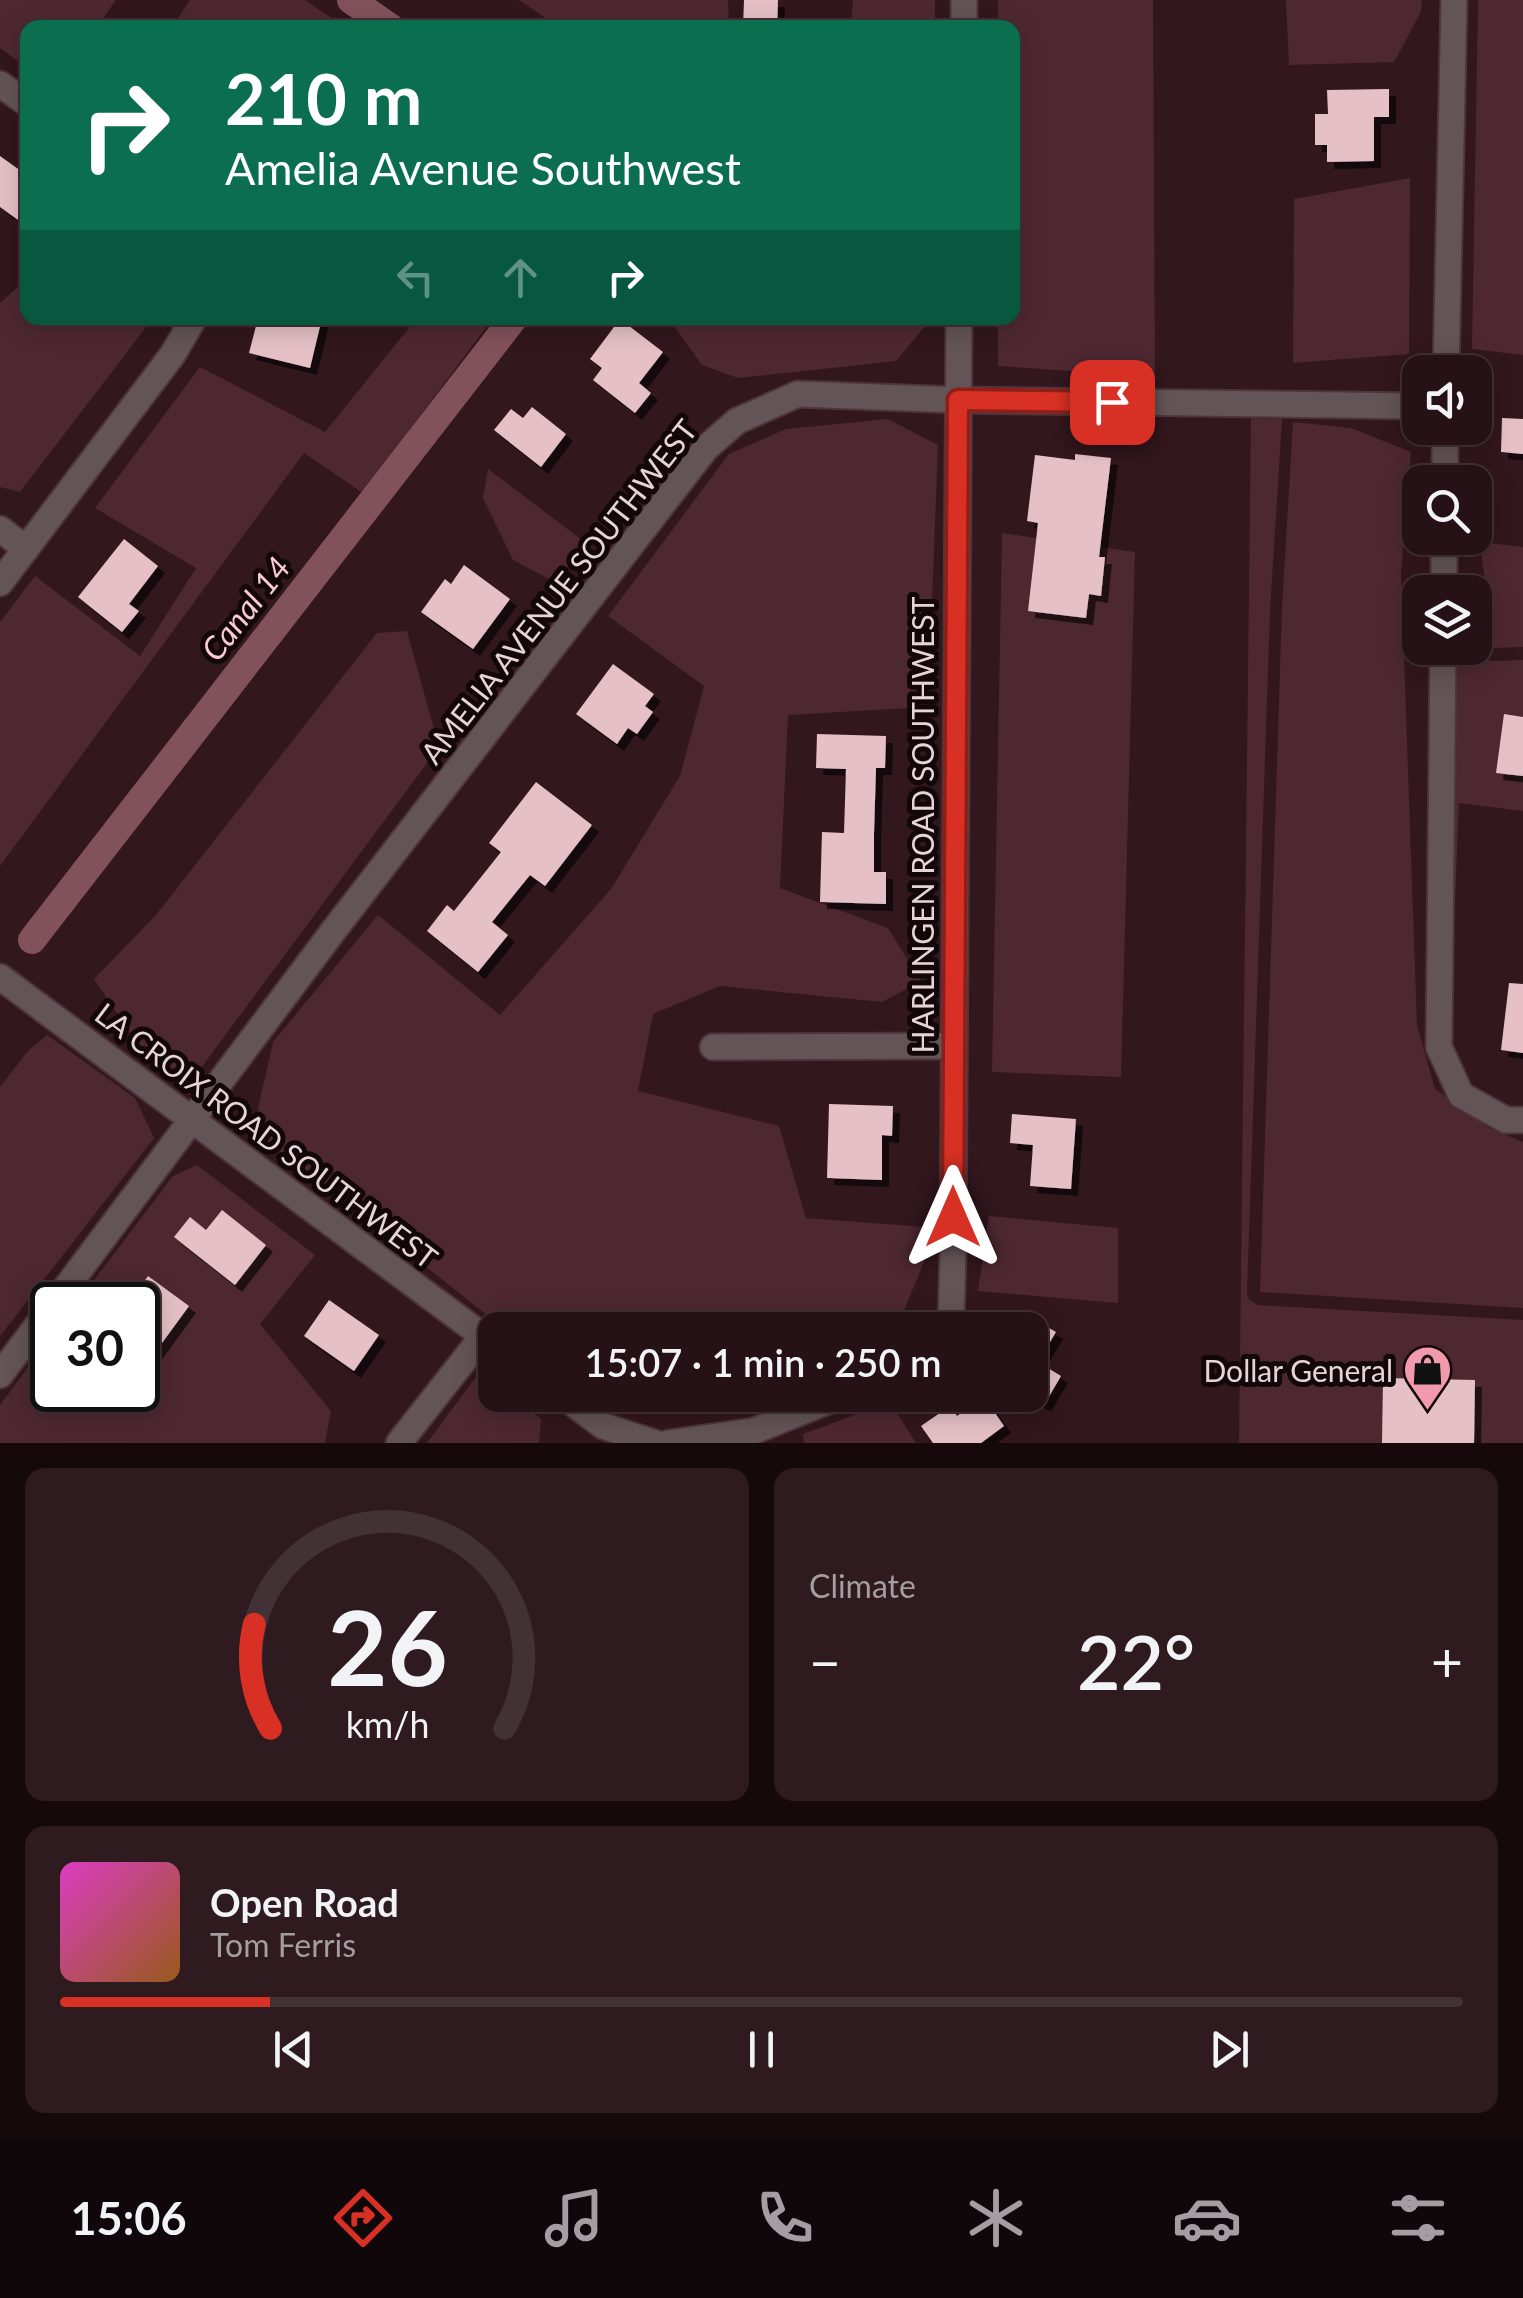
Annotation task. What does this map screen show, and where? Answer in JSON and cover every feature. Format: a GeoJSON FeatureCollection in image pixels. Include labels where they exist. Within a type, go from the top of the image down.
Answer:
{"type":"FeatureCollection","features":[{"type":"Feature","properties":{"kind":"street"},"geometry":{"type":"LineString","coordinates":[[1446,355],[1454,0]]}},
{"type":"Feature","properties":{"kind":"street"},"geometry":{"type":"LineString","coordinates":[[0,583],[173,354],[190,325]]}},
{"type":"Feature","properties":{"kind":"street","name":"HARLINGEN ROAD SOUTHWEST"},"geometry":{"type":"LineString","coordinates":[[951,1312],[959,325]]}},
{"type":"Feature","properties":{"kind":"street","name":"AMELIA AVENUE SOUTHWEST"},"geometry":{"type":"LineString","coordinates":[[70,1282],[334,930],[706,448],[737,421],[798,394],[1402,406]]}},
{"type":"Feature","properties":{"kind":"street"},"geometry":{"type":"LineString","coordinates":[[0,529],[26,549]]}},
{"type":"Feature","properties":{"kind":"street"},"geometry":{"type":"LineString","coordinates":[[1443,665],[1439,1047],[1461,1095],[1506,1120],[1523,1120]]}},
{"type":"Feature","properties":{"kind":"street","name":"LA CROIX ROAD SOUTHWEST"},"geometry":{"type":"LineString","coordinates":[[0,977],[478,1332]]}},
{"type":"Feature","properties":{"kind":"street"},"geometry":{"type":"LineString","coordinates":[[713,1047],[953,1046]]}},
{"type":"Feature","properties":{"kind":"street","name":"AMELIA AVENUE SOUTHWEST"},"geometry":{"type":"LineString","coordinates":[[0,1375],[30,1335]]}},
{"type":"Feature","properties":{"kind":"street"},"geometry":{"type":"LineString","coordinates":[[400,1443],[478,1353]]}},
{"type":"Feature","properties":{"kind":"street"},"geometry":{"type":"LineString","coordinates":[[584,1412],[603,1426],[655,1443]]}},
{"type":"Feature","properties":{"kind":"street"},"geometry":{"type":"LineString","coordinates":[[669,1443],[756,1437],[808,1412]]}},
{"type":"Feature","properties":{"kind":"shaded area"},"geometry":{"type":"Polygon","coordinates":[[[0,0],[116,0],[102,20],[20,20],[20,63],[0,48],[0,0]]]}},
{"type":"Feature","properties":{"kind":"shaded area"},"geometry":{"type":"Polygon","coordinates":[[[190,0],[305,0],[335,20],[177,20],[190,0]]]}},
{"type":"Feature","properties":{"kind":"shaded area"},"geometry":{"type":"Polygon","coordinates":[[[519,0],[728,0],[729,20],[549,20],[519,0]]]}},
{"type":"Feature","properties":{"kind":"shaded area"},"geometry":{"type":"Polygon","coordinates":[[[853,0],[935,0],[935,20],[852,20],[853,0]]]}},
{"type":"Feature","properties":{"kind":"shaded area"},"geometry":{"type":"Polygon","coordinates":[[[998,0],[1153,0],[1155,377],[998,366],[998,325],[1020,325],[1020,20],[998,20],[998,0]]]}},
{"type":"Feature","properties":{"kind":"shaded area"},"geometry":{"type":"Polygon","coordinates":[[[1286,0],[1422,0],[1421,12],[1394,62],[1289,65],[1286,0]]]}},
{"type":"Feature","properties":{"kind":"shaded area"},"geometry":{"type":"Polygon","coordinates":[[[1478,0],[1523,0],[1523,355],[1472,349],[1478,0]]]}},
{"type":"Feature","properties":{"kind":"shaded area"},"geometry":{"type":"Polygon","coordinates":[[[1410,178],[1409,354],[1293,363],[1294,199],[1410,178]]]}},
{"type":"Feature","properties":{"kind":"shaded area"},"geometry":{"type":"Polygon","coordinates":[[[20,285],[20,325],[148,325],[20,492],[0,487],[0,303],[20,285]]]}},
{"type":"Feature","properties":{"kind":"shaded area"},"geometry":{"type":"Polygon","coordinates":[[[411,325],[488,325],[363,493],[304,453],[0,866],[0,622],[35,576],[140,656],[196,568],[95,508],[200,367],[325,432],[411,325]]]}},
{"type":"Feature","properties":{"kind":"shaded area"},"geometry":{"type":"Polygon","coordinates":[[[673,325],[926,325],[896,361],[738,378],[702,365],[673,325]]]}},
{"type":"Feature","properties":{"kind":"shaded area"},"geometry":{"type":"Polygon","coordinates":[[[1251,418],[1282,419],[1270,610],[1247,1293],[1249,1300],[1258,1305],[1523,1320],[1523,1443],[1239,1443],[1251,418]]]}},
{"type":"Feature","properties":{"kind":"shaded area"},"geometry":{"type":"Polygon","coordinates":[[[888,419],[938,445],[928,707],[788,715],[780,888],[888,928],[921,981],[882,1002],[720,986],[653,1014],[638,1091],[779,1126],[806,1218],[938,1228],[903,1312],[483,1312],[253,1130],[273,1042],[378,915],[500,1015],[611,889],[680,776],[704,686],[608,616],[729,454],[786,429],[888,419]]]}},
{"type":"Feature","properties":{"kind":"shaded area"},"geometry":{"type":"Polygon","coordinates":[[[1293,422],[1351,428],[1411,452],[1410,465],[1402,465],[1401,574],[1417,1025],[1435,1089],[1489,1128],[1523,1142],[1523,1308],[1260,1292],[1282,608],[1293,422]]]}},
{"type":"Feature","properties":{"kind":"shaded area"},"geometry":{"type":"Polygon","coordinates":[[[488,469],[590,546],[553,581],[513,560],[483,498],[488,469]]]}},
{"type":"Feature","properties":{"kind":"shaded area"},"geometry":{"type":"Polygon","coordinates":[[[1002,533],[1135,552],[1121,1077],[992,1072],[1002,533]]]}},
{"type":"Feature","properties":{"kind":"shaded area"},"geometry":{"type":"Polygon","coordinates":[[[1492,543],[1523,547],[1523,647],[1493,648],[1492,575],[1484,575],[1482,555],[1492,555],[1492,543]]]}},
{"type":"Feature","properties":{"kind":"shaded area"},"geometry":{"type":"Polygon","coordinates":[[[407,631],[439,747],[198,1072],[162,1067],[145,1055],[94,979],[155,916],[377,633],[407,631]]]}},
{"type":"Feature","properties":{"kind":"shaded area"},"geometry":{"type":"Polygon","coordinates":[[[1523,660],[1523,811],[1459,803],[1454,925],[1457,665],[1523,660]]]}},
{"type":"Feature","properties":{"kind":"shaded area"},"geometry":{"type":"Polygon","coordinates":[[[47,1035],[135,1098],[154,1138],[42,1282],[30,1282],[30,1297],[0,1336],[0,1087],[28,1051],[47,1035]]]}},
{"type":"Feature","properties":{"kind":"shaded area"},"geometry":{"type":"Polygon","coordinates":[[[197,1165],[315,1255],[260,1324],[331,1411],[325,1443],[0,1443],[0,1405],[30,1365],[30,1412],[160,1412],[160,1282],[92,1282],[173,1176],[197,1165]]]}},
{"type":"Feature","properties":{"kind":"shaded area"},"geometry":{"type":"Polygon","coordinates":[[[989,1216],[1118,1228],[1118,1303],[978,1291],[989,1216]]]}},
{"type":"Feature","properties":{"kind":"shaded area"},"geometry":{"type":"Polygon","coordinates":[[[478,1374],[478,1412],[532,1412],[541,1419],[539,1443],[427,1443],[478,1374]]]}},
{"type":"Feature","properties":{"kind":"shaded area"},"geometry":{"type":"Polygon","coordinates":[[[863,1412],[896,1412],[916,1443],[804,1443],[803,1434],[863,1412]]]}},
{"type":"Feature","properties":{"kind":"building"},"geometry":{"type":"Polygon","coordinates":[[[744,0],[778,0],[777,20],[743,20],[744,0]]]}},
{"type":"Feature","properties":{"kind":"building"},"geometry":{"type":"Polygon","coordinates":[[[1389,89],[1389,117],[1374,117],[1374,161],[1327,162],[1327,145],[1315,145],[1315,114],[1328,114],[1327,90],[1389,89]]]}},
{"type":"Feature","properties":{"kind":"building"},"geometry":{"type":"Polygon","coordinates":[[[0,156],[20,170],[20,221],[0,207],[0,156]]]}},
{"type":"Feature","properties":{"kind":"building"},"geometry":{"type":"Polygon","coordinates":[[[256,325],[320,325],[310,368],[249,353],[256,325]]]}},
{"type":"Feature","properties":{"kind":"building"},"geometry":{"type":"Polygon","coordinates":[[[616,325],[628,325],[663,352],[639,383],[651,393],[635,413],[593,380],[602,368],[590,359],[616,325]]]}},
{"type":"Feature","properties":{"kind":"building"},"geometry":{"type":"Polygon","coordinates":[[[532,407],[566,434],[541,467],[494,430],[511,409],[523,418],[532,407]]]}},
{"type":"Feature","properties":{"kind":"building"},"geometry":{"type":"Polygon","coordinates":[[[1502,418],[1523,419],[1523,454],[1501,452],[1502,418]]]}},
{"type":"Feature","properties":{"kind":"building"},"geometry":{"type":"Polygon","coordinates":[[[1075,454],[1111,458],[1099,557],[1105,557],[1101,596],[1089,594],[1086,618],[1028,611],[1038,523],[1027,521],[1035,455],[1075,460],[1075,454]]]}},
{"type":"Feature","properties":{"kind":"building"},"geometry":{"type":"Polygon","coordinates":[[[124,539],[158,566],[129,604],[139,611],[122,632],[78,597],[124,539]]]}},
{"type":"Feature","properties":{"kind":"building"},"geometry":{"type":"Polygon","coordinates":[[[464,565],[510,599],[473,649],[421,612],[445,579],[451,584],[464,565]]]}},
{"type":"Feature","properties":{"kind":"building"},"geometry":{"type":"Polygon","coordinates":[[[613,664],[654,694],[645,706],[653,712],[637,734],[628,728],[617,744],[576,714],[613,664]]]}},
{"type":"Feature","properties":{"kind":"building"},"geometry":{"type":"Polygon","coordinates":[[[1504,714],[1523,717],[1523,776],[1496,773],[1504,714]]]}},
{"type":"Feature","properties":{"kind":"building"},"geometry":{"type":"Polygon","coordinates":[[[817,734],[886,736],[885,768],[876,768],[874,872],[886,872],[886,904],[820,902],[822,832],[844,833],[846,769],[816,768],[817,734]]]}},
{"type":"Feature","properties":{"kind":"building"},"geometry":{"type":"Polygon","coordinates":[[[536,782],[592,825],[545,886],[530,875],[492,922],[508,935],[478,972],[427,931],[447,905],[454,911],[501,852],[489,843],[536,782]]]}},
{"type":"Feature","properties":{"kind":"building"},"geometry":{"type":"Polygon","coordinates":[[[1509,983],[1523,984],[1523,1053],[1501,1050],[1509,983]]]}},
{"type":"Feature","properties":{"kind":"building"},"geometry":{"type":"Polygon","coordinates":[[[829,1104],[893,1106],[892,1136],[882,1135],[882,1180],[827,1178],[829,1104]]]}},
{"type":"Feature","properties":{"kind":"building"},"geometry":{"type":"Polygon","coordinates":[[[1012,1114],[1076,1119],[1071,1189],[1030,1186],[1033,1145],[1010,1143],[1012,1114]]]}},
{"type":"Feature","properties":{"kind":"building"},"geometry":{"type":"Polygon","coordinates":[[[222,1210],[266,1245],[235,1285],[174,1237],[190,1217],[206,1230],[222,1210]]]}},
{"type":"Feature","properties":{"kind":"building"},"geometry":{"type":"Polygon","coordinates":[[[160,1285],[189,1306],[160,1346],[160,1285]]]}},
{"type":"Feature","properties":{"kind":"building"},"geometry":{"type":"Polygon","coordinates":[[[329,1300],[379,1335],[354,1371],[304,1336],[329,1300]]]}},
{"type":"Feature","properties":{"kind":"building"},"geometry":{"type":"Polygon","coordinates":[[[1048,1327],[1056,1332],[1048,1345],[1048,1327]]]}},
{"type":"Feature","properties":{"kind":"building"},"geometry":{"type":"Polygon","coordinates":[[[1048,1368],[1061,1376],[1048,1398],[1048,1368]]]}},
{"type":"Feature","properties":{"kind":"building","name":"Dollar General"},"geometry":{"type":"Polygon","coordinates":[[[1383,1378],[1475,1380],[1474,1443],[1382,1443],[1383,1378]]]}},
{"type":"Feature","properties":{"kind":"building"},"geometry":{"type":"Polygon","coordinates":[[[941,1412],[954,1412],[957,1416],[963,1412],[994,1412],[1004,1426],[981,1443],[933,1443],[921,1426],[941,1412]]]}},
{"type":"Feature","properties":{"kind":"waterway"},"geometry":{"type":"LineString","coordinates":[[351,0],[380,20]]}},
{"type":"Feature","properties":{"kind":"waterway","name":"Canal 14"},"geometry":{"type":"LineString","coordinates":[[32,940],[509,325]]}},
{"type":"Feature","properties":{"kind":"place","name":"Dollar General"},"geometry":{"type":"Point","coordinates":[1428,1412]}},
{"type":"Feature","properties":{"kind":"route"},"geometry":{"type":"LineString","coordinates":[[953,1217],[958,400],[1112,402]]}}]}
